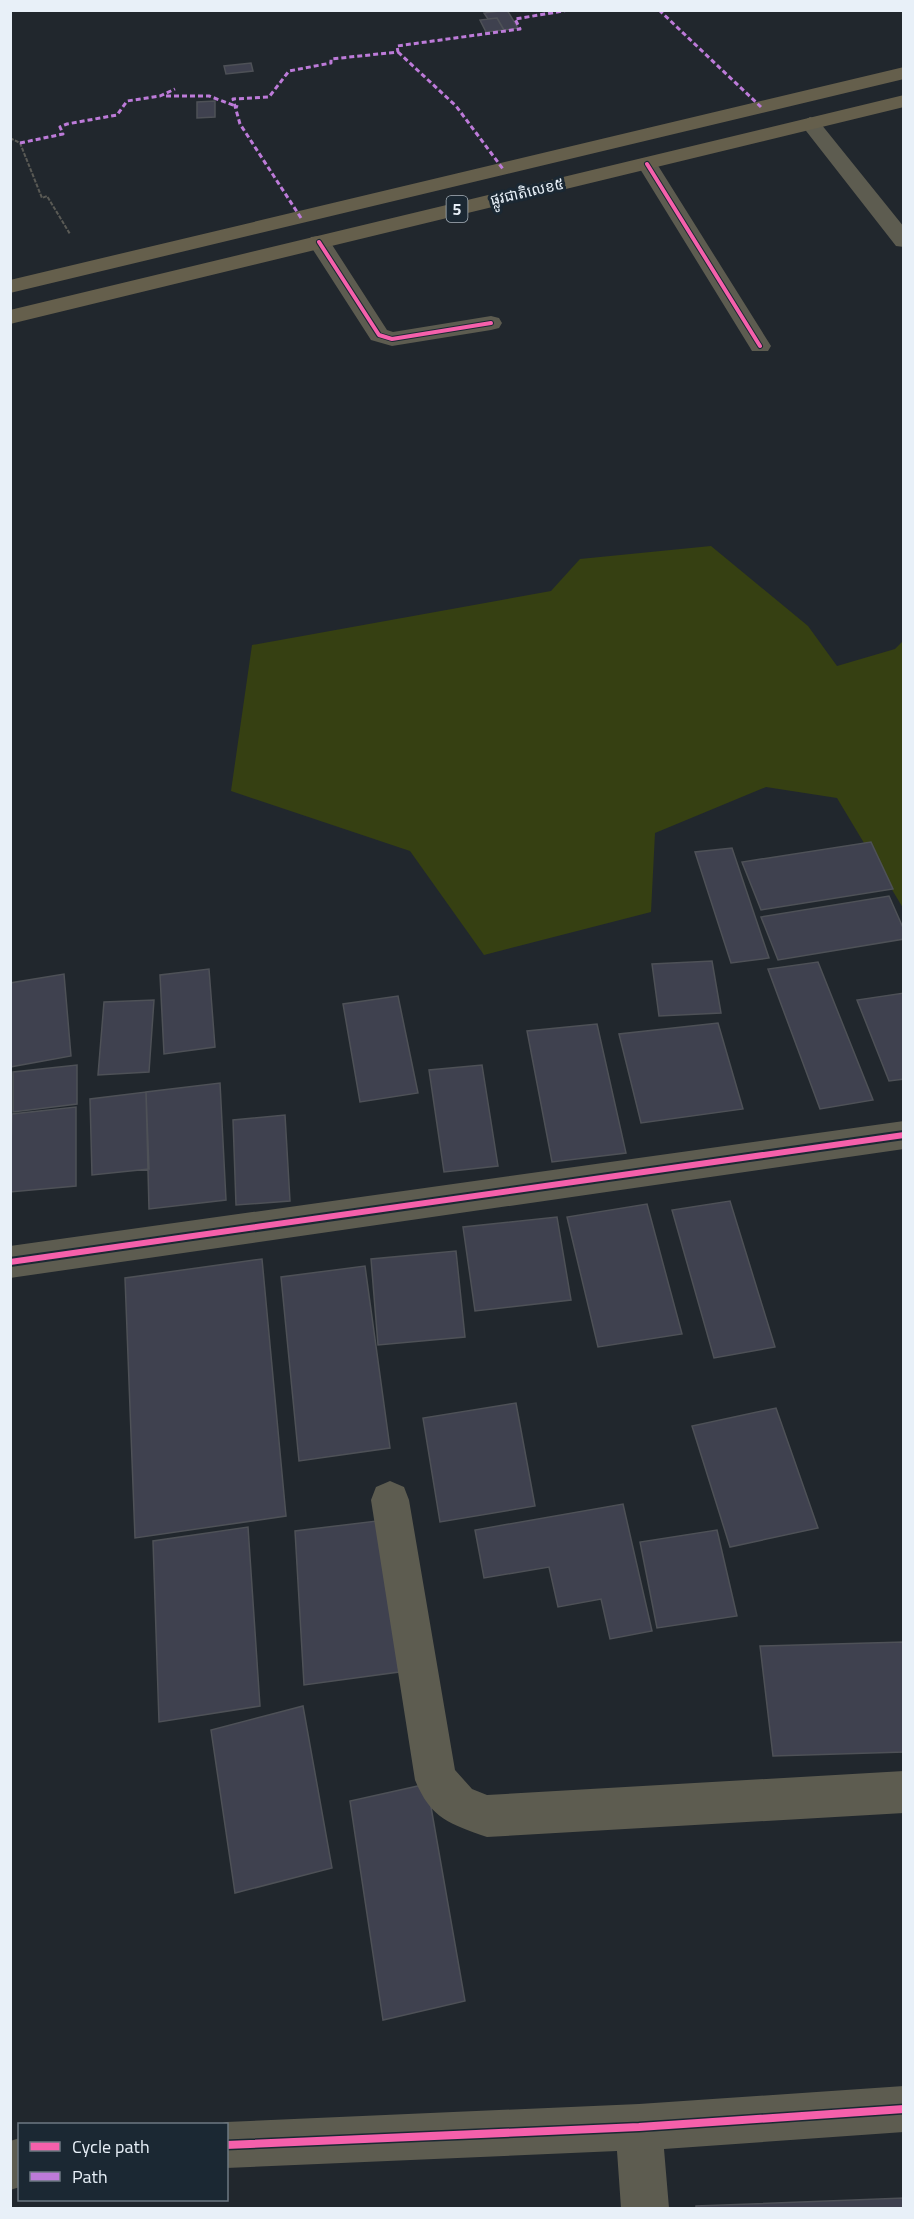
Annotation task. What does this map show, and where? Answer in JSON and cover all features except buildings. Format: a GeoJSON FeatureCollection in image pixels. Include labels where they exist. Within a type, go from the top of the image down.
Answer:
{"type":"FeatureCollection","features":[{"type":"Feature","properties":{"kind":"highway","name":"ផ្លូវជាតិលេខ៥"},"geometry":{"type":"LineString","coordinates":[[10,287],[903,73]]}},
{"type":"Feature","properties":{"kind":"highway","name":"ផ្លូវជាតិលេខ៥"},"geometry":{"type":"LineString","coordinates":[[10,317],[903,101]]}},
{"type":"Feature","properties":{"kind":"street"},"geometry":{"type":"LineString","coordinates":[[810,123],[903,241]]}},
{"type":"Feature","properties":{"kind":"street"},"geometry":{"type":"LineString","coordinates":[[647,164],[760,346]]}},
{"type":"Feature","properties":{"kind":"street"},"geometry":{"type":"LineString","coordinates":[[319,242],[379,335],[392,339],[491,323]]}},
{"type":"Feature","properties":{"kind":"street"},"geometry":{"type":"LineString","coordinates":[[10,1262],[903,1135]]}},
{"type":"Feature","properties":{"kind":"street"},"geometry":{"type":"LineString","coordinates":[[390,1500],[436,1780],[458,1806],[488,1816],[903,1792]]}},
{"type":"Feature","properties":{"kind":"street"},"geometry":{"type":"LineString","coordinates":[[228,2145],[639,2127],[903,2109]]}},
{"type":"Feature","properties":{"kind":"street"},"geometry":{"type":"LineString","coordinates":[[639,2127],[645,2208]]}},
{"type":"Feature","properties":{"kind":"path"},"geometry":{"type":"LineString","coordinates":[[10,138],[20,143],[42,198],[47,196],[90,268]]}},
{"type":"Feature","properties":{"kind":"green space"},"geometry":{"type":"Polygon","coordinates":[[[711,546],[808,626],[837,666],[895,649],[903,641],[903,908],[837,798],[766,787],[655,833],[651,912],[484,955],[410,851],[231,791],[252,645],[551,591],[580,559],[711,546]]]}},
{"type":"Feature","properties":{"kind":"marked path"},"geometry":{"type":"LineString","coordinates":[[301,218],[240,124],[233,99],[269,97],[289,71],[331,63],[331,59],[398,52],[397,46],[520,29],[515,19],[569,10]]}},
{"type":"Feature","properties":{"kind":"marked path"},"geometry":{"type":"LineString","coordinates":[[659,10],[761,107]]}},
{"type":"Feature","properties":{"kind":"marked path"},"geometry":{"type":"LineString","coordinates":[[398,52],[429,78],[456,106],[503,169]]}},
{"type":"Feature","properties":{"kind":"marked path"},"geometry":{"type":"LineString","coordinates":[[20,143],[63,134],[60,127],[67,124],[117,115],[127,101],[160,96],[175,89]]}},
{"type":"Feature","properties":{"kind":"marked path"},"geometry":{"type":"LineString","coordinates":[[166,96],[209,96],[238,107]]}},
{"type":"Feature","properties":{"kind":"cycle path"},"geometry":{"type":"LineString","coordinates":[[647,164],[760,346]]}},
{"type":"Feature","properties":{"kind":"cycle path"},"geometry":{"type":"LineString","coordinates":[[319,242],[379,335],[392,339],[491,323]]}},
{"type":"Feature","properties":{"kind":"cycle path"},"geometry":{"type":"LineString","coordinates":[[10,1262],[904,1135]]}},
{"type":"Feature","properties":{"kind":"cycle path"},"geometry":{"type":"LineString","coordinates":[[228,2145],[639,2127],[904,2109]]}}]}
